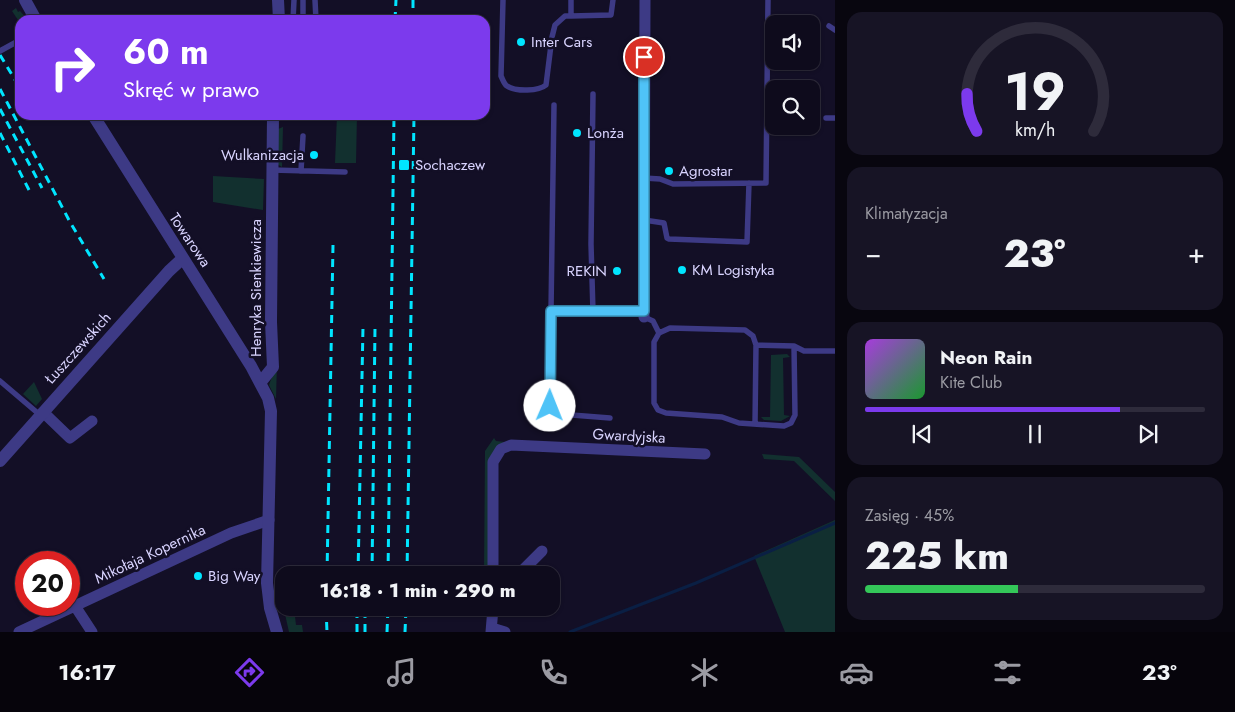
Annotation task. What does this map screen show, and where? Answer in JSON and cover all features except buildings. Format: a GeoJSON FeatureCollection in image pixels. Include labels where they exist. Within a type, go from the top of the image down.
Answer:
{"type":"FeatureCollection","features":[{"type":"Feature","properties":{"kind":"street"},"geometry":{"type":"LineString","coordinates":[[25,0],[33,15]]}},
{"type":"Feature","properties":{"kind":"street"},"geometry":{"type":"LineString","coordinates":[[278,0],[279,15]]}},
{"type":"Feature","properties":{"kind":"street"},"geometry":{"type":"LineString","coordinates":[[644,314],[646,0]]}},
{"type":"Feature","properties":{"kind":"street","name":"Towarowa"},"geometry":{"type":"LineString","coordinates":[[96,120],[260,383]]}},
{"type":"Feature","properties":{"kind":"street","name":"Henryka Sienkiewicza"},"geometry":{"type":"LineString","coordinates":[[260,383],[273,367],[270,322],[273,120]]}},
{"type":"Feature","properties":{"kind":"street","name":"Łuszczewskich"},"geometry":{"type":"LineString","coordinates":[[0,461],[169,270],[183,258]]}},
{"type":"Feature","properties":{"kind":"street"},"geometry":{"type":"LineString","coordinates":[[260,383],[268,398],[271,411],[267,583],[270,608],[276,632]]}},
{"type":"Feature","properties":{"kind":"street"},"geometry":{"type":"LineString","coordinates":[[42,413],[70,438],[92,421]]}},
{"type":"Feature","properties":{"kind":"street","name":"Gwardyjska"},"geometry":{"type":"LineString","coordinates":[[493,566],[493,462],[501,450],[511,445],[705,454]]}},
{"type":"Feature","properties":{"kind":"street","name":"Mikołaja Kopernika"},"geometry":{"type":"LineString","coordinates":[[80,604],[231,533],[269,520]]}},
{"type":"Feature","properties":{"kind":"street"},"geometry":{"type":"LineString","coordinates":[[527,566],[542,551]]}},
{"type":"Feature","properties":{"kind":"street"},"geometry":{"type":"LineString","coordinates":[[80,614],[92,632]]}},
{"type":"Feature","properties":{"kind":"street","name":"Mikołaja Kopernika"},"geometry":{"type":"LineString","coordinates":[[19,632],[53,616]]}},
{"type":"Feature","properties":{"kind":"street"},"geometry":{"type":"LineString","coordinates":[[492,616],[491,630],[505,632]]}},
{"type":"Feature","properties":{"kind":"lane"},"geometry":{"type":"LineString","coordinates":[[293,15],[294,0]]}},
{"type":"Feature","properties":{"kind":"lane"},"geometry":{"type":"LineString","coordinates":[[303,15],[304,0]]}},
{"type":"Feature","properties":{"kind":"lane"},"geometry":{"type":"LineString","coordinates":[[315,0],[316,15]]}},
{"type":"Feature","properties":{"kind":"lane"},"geometry":{"type":"LineString","coordinates":[[503,0],[501,76],[506,86],[510,88],[536,89],[546,85],[555,25],[565,16],[610,15],[613,0]]}},
{"type":"Feature","properties":{"kind":"lane"},"geometry":{"type":"LineString","coordinates":[[571,16],[572,0]]}},
{"type":"Feature","properties":{"kind":"lane"},"geometry":{"type":"LineString","coordinates":[[644,178],[660,179],[673,184],[766,183],[768,0]]}},
{"type":"Feature","properties":{"kind":"lane"},"geometry":{"type":"LineString","coordinates":[[829,26],[835,30]]}},
{"type":"Feature","properties":{"kind":"lane"},"geometry":{"type":"LineString","coordinates":[[0,51],[15,43]]}},
{"type":"Feature","properties":{"kind":"lane"},"geometry":{"type":"LineString","coordinates":[[593,94],[591,244],[593,312]]}},
{"type":"Feature","properties":{"kind":"lane"},"geometry":{"type":"LineString","coordinates":[[554,105],[550,406],[559,414],[610,418]]}},
{"type":"Feature","properties":{"kind":"lane"},"geometry":{"type":"LineString","coordinates":[[826,118],[835,118]]}},
{"type":"Feature","properties":{"kind":"lane"},"geometry":{"type":"LineString","coordinates":[[301,171],[304,136]]}},
{"type":"Feature","properties":{"kind":"lane"},"geometry":{"type":"LineString","coordinates":[[272,170],[345,172]]}},
{"type":"Feature","properties":{"kind":"lane"},"geometry":{"type":"LineString","coordinates":[[644,220],[664,223],[667,238],[669,239],[747,242],[749,183]]}},
{"type":"Feature","properties":{"kind":"lane"},"geometry":{"type":"LineString","coordinates":[[551,311],[644,314],[653,322],[659,333]]}},
{"type":"Feature","properties":{"kind":"lane"},"geometry":{"type":"LineString","coordinates":[[755,424],[756,345],[752,336],[745,330],[670,328],[659,333],[654,342],[654,404],[658,410],[722,417],[739,423],[784,426],[793,420],[796,415],[794,346]]}},
{"type":"Feature","properties":{"kind":"lane"},"geometry":{"type":"LineString","coordinates":[[756,345],[794,346],[804,351],[835,351]]}},
{"type":"Feature","properties":{"kind":"lane"},"geometry":{"type":"LineString","coordinates":[[0,381],[42,413]]}},
{"type":"Feature","properties":{"kind":"green space"},"geometry":{"type":"Polygon","coordinates":[[[16,8],[18,12],[20,11],[24,15],[15,16],[12,11],[16,8]]]}},
{"type":"Feature","properties":{"kind":"green space"},"geometry":{"type":"Polygon","coordinates":[[[337,120],[357,120],[356,163],[335,163],[337,120]]]}},
{"type":"Feature","properties":{"kind":"green space"},"geometry":{"type":"Polygon","coordinates":[[[283,127],[282,167],[277,164],[278,129],[283,127]]]}},
{"type":"Feature","properties":{"kind":"green space"},"geometry":{"type":"Polygon","coordinates":[[[213,176],[264,179],[263,210],[213,202],[213,176]]]}},
{"type":"Feature","properties":{"kind":"green space"},"geometry":{"type":"Polygon","coordinates":[[[787,354],[790,357],[783,358],[784,415],[790,416],[781,421],[764,420],[761,417],[770,417],[771,355],[787,354]]]}},
{"type":"Feature","properties":{"kind":"green space"},"geometry":{"type":"Polygon","coordinates":[[[277,363],[276,399],[269,385],[277,363]]]}},
{"type":"Feature","properties":{"kind":"green space"},"geometry":{"type":"Polygon","coordinates":[[[34,382],[42,399],[36,406],[23,394],[34,382]]]}},
{"type":"Feature","properties":{"kind":"green space"},"geometry":{"type":"Polygon","coordinates":[[[494,438],[496,441],[505,442],[496,449],[490,566],[484,566],[485,451],[494,438]]]}},
{"type":"Feature","properties":{"kind":"green space"},"geometry":{"type":"Polygon","coordinates":[[[762,454],[799,457],[835,492],[835,501],[794,461],[764,459],[762,454]]]}},
{"type":"Feature","properties":{"kind":"green space"},"geometry":{"type":"Polygon","coordinates":[[[835,520],[835,632],[785,632],[754,556],[835,520]]]}},
{"type":"Feature","properties":{"kind":"green space"},"geometry":{"type":"Polygon","coordinates":[[[285,616],[295,616],[296,625],[302,625],[303,632],[289,632],[285,616]]]}},
{"type":"Feature","properties":{"kind":"waterway"},"geometry":{"type":"LineString","coordinates":[[570,632],[696,583],[835,523]]}},
{"type":"Feature","properties":{"kind":"railway"},"geometry":{"type":"LineString","coordinates":[[395,15],[396,0]]}},
{"type":"Feature","properties":{"kind":"railway"},"geometry":{"type":"LineString","coordinates":[[413,0],[413,15]]}},
{"type":"Feature","properties":{"kind":"railway"},"geometry":{"type":"LineString","coordinates":[[0,55],[15,80]]}},
{"type":"Feature","properties":{"kind":"railway"},"geometry":{"type":"LineString","coordinates":[[0,89],[15,118]]}},
{"type":"Feature","properties":{"kind":"railway"},"geometry":{"type":"LineString","coordinates":[[0,109],[42,188]]}},
{"type":"Feature","properties":{"kind":"railway"},"geometry":{"type":"LineString","coordinates":[[16,120],[70,222],[104,279]]}},
{"type":"Feature","properties":{"kind":"railway"},"geometry":{"type":"LineString","coordinates":[[388,566],[394,120]]}},
{"type":"Feature","properties":{"kind":"railway"},"geometry":{"type":"LineString","coordinates":[[407,566],[414,120]]}},
{"type":"Feature","properties":{"kind":"railway"},"geometry":{"type":"LineString","coordinates":[[0,133],[30,192]]}},
{"type":"Feature","properties":{"kind":"railway"},"geometry":{"type":"LineString","coordinates":[[327,566],[333,245]]}},
{"type":"Feature","properties":{"kind":"railway"},"geometry":{"type":"LineString","coordinates":[[358,566],[363,327]]}},
{"type":"Feature","properties":{"kind":"railway"},"geometry":{"type":"LineString","coordinates":[[372,566],[375,327]]}},
{"type":"Feature","properties":{"kind":"railway"},"geometry":{"type":"LineString","coordinates":[[326,616],[327,632]]}},
{"type":"Feature","properties":{"kind":"railway"},"geometry":{"type":"LineString","coordinates":[[357,616],[357,632]]}},
{"type":"Feature","properties":{"kind":"railway"},"geometry":{"type":"LineString","coordinates":[[365,616],[365,632]]}},
{"type":"Feature","properties":{"kind":"railway"},"geometry":{"type":"LineString","coordinates":[[387,632],[388,616]]}},
{"type":"Feature","properties":{"kind":"railway"},"geometry":{"type":"LineString","coordinates":[[405,632],[406,616]]}},
{"type":"Feature","properties":{"kind":"place","name":"Inter Cars"},"geometry":{"type":"Point","coordinates":[521,42]}},
{"type":"Feature","properties":{"kind":"place","name":"Lonża"},"geometry":{"type":"Point","coordinates":[577,133]}},
{"type":"Feature","properties":{"kind":"place","name":"Wulkanizacja"},"geometry":{"type":"Point","coordinates":[314,155]}},
{"type":"Feature","properties":{"kind":"place","name":"Sochaczew"},"geometry":{"type":"Point","coordinates":[404,165]}},
{"type":"Feature","properties":{"kind":"place","name":"Agrostar"},"geometry":{"type":"Point","coordinates":[669,171]}},
{"type":"Feature","properties":{"kind":"place","name":"KM Logistyka"},"geometry":{"type":"Point","coordinates":[682,270]}},
{"type":"Feature","properties":{"kind":"place","name":"REKIN"},"geometry":{"type":"Point","coordinates":[617,271]}},
{"type":"Feature","properties":{"kind":"place","name":"Big Way"},"geometry":{"type":"Point","coordinates":[198,576]}},
{"type":"Feature","properties":{"kind":"route"},"geometry":{"type":"LineString","coordinates":[[550,406],[551,311],[644,311],[644,57]]}}]}
